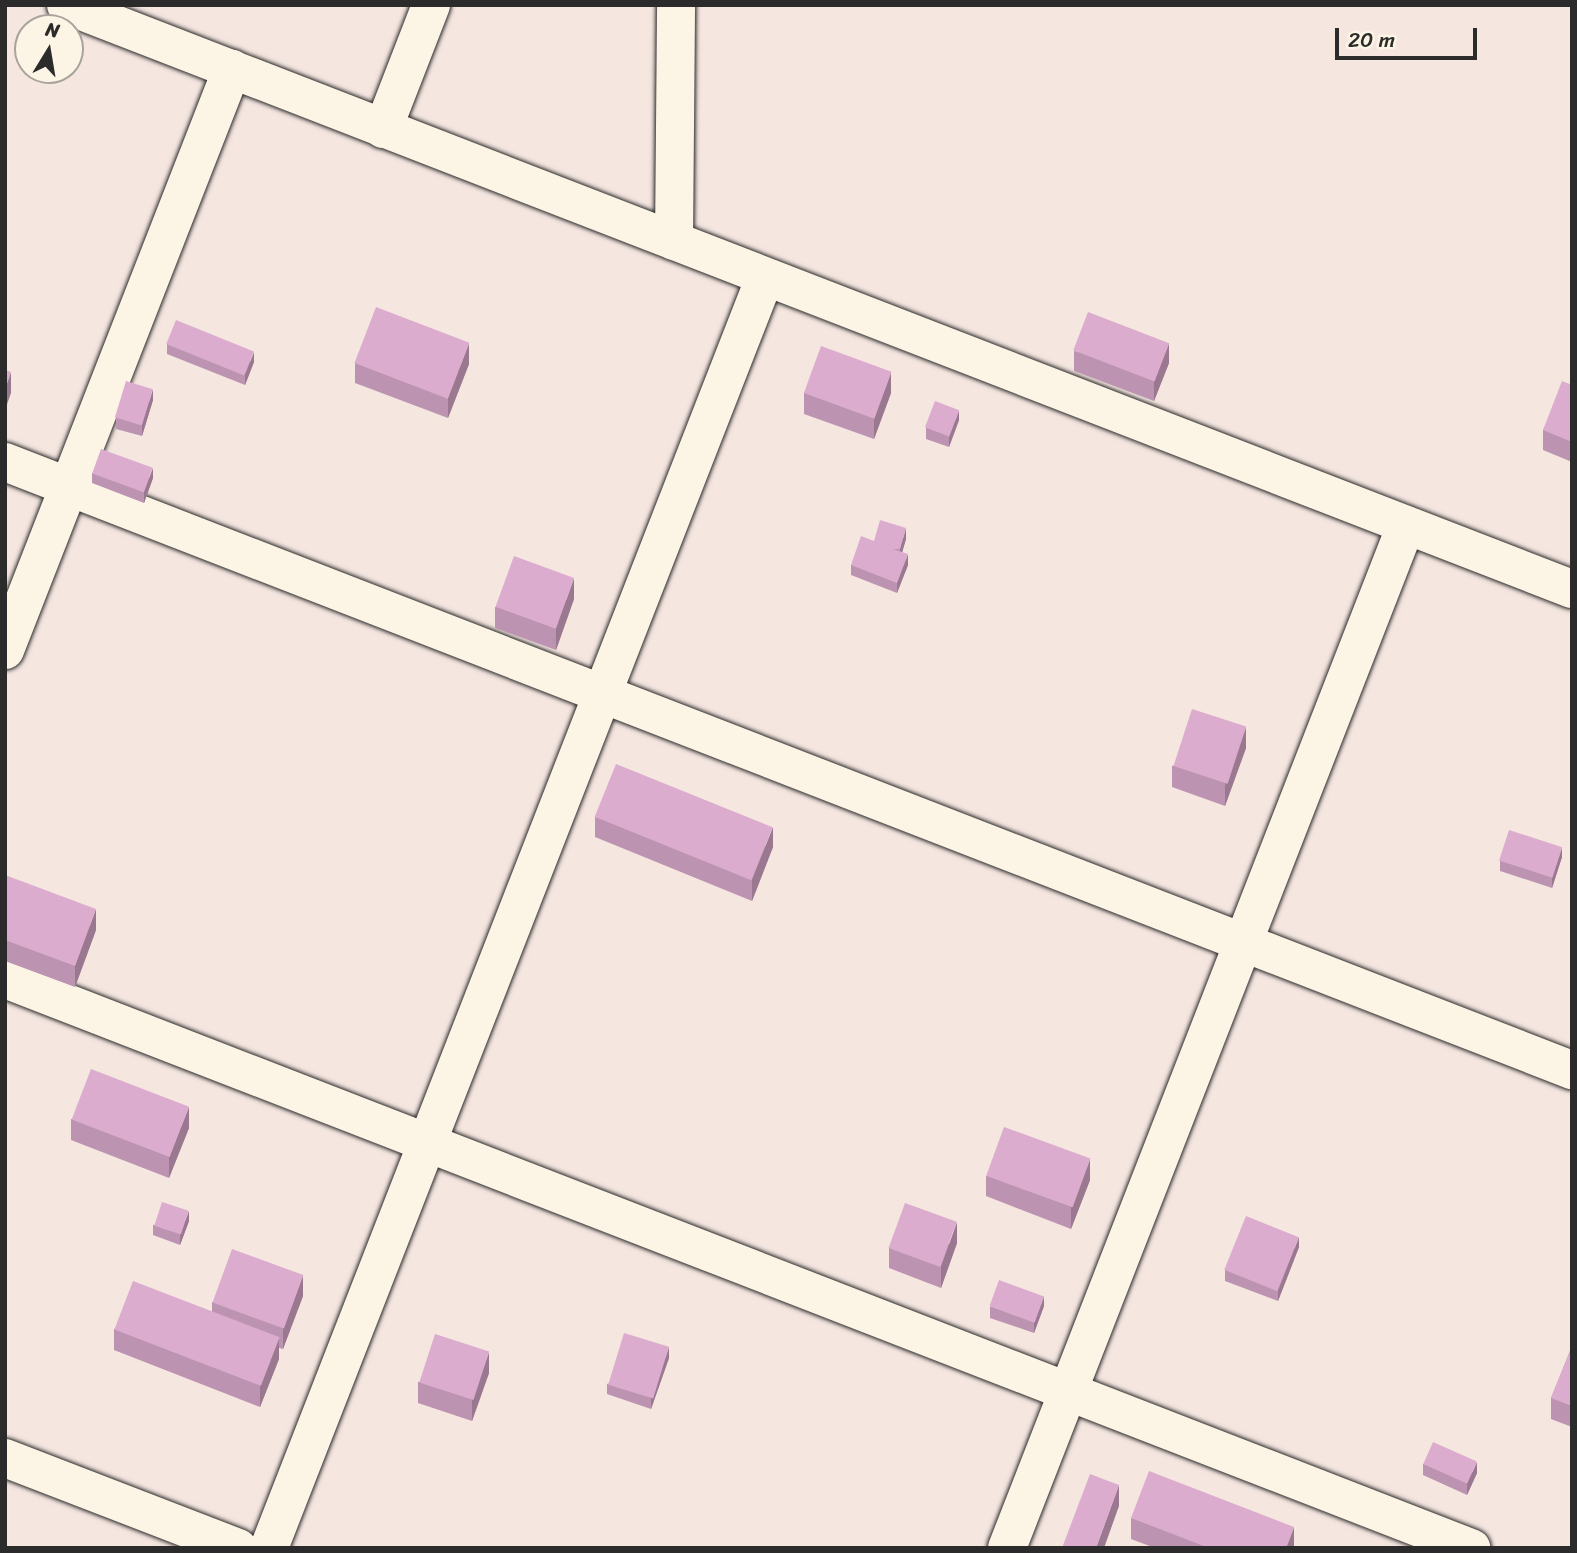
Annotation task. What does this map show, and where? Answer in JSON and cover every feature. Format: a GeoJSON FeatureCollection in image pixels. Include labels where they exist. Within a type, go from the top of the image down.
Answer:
{"type":"FeatureCollection","features":[{"type":"Feature","properties":{"kind":"street"},"geometry":{"type":"LineString","coordinates":[[66,5],[1572,589]]}},
{"type":"Feature","properties":{"kind":"street"},"geometry":{"type":"LineString","coordinates":[[383,128],[431,5]]}},
{"type":"Feature","properties":{"kind":"street"},"geometry":{"type":"LineString","coordinates":[[674,241],[676,5]]}},
{"type":"Feature","properties":{"kind":"street"},"geometry":{"type":"LineString","coordinates":[[5,650],[232,69]]}},
{"type":"Feature","properties":{"kind":"street"},"geometry":{"type":"LineString","coordinates":[[269,1548],[765,277]]}},
{"type":"Feature","properties":{"kind":"street"},"geometry":{"type":"LineString","coordinates":[[5,462],[1572,1070]]}},
{"type":"Feature","properties":{"kind":"street"},"geometry":{"type":"LineString","coordinates":[[1007,1548],[1406,525]]}},
{"type":"Feature","properties":{"kind":"street"},"geometry":{"type":"LineString","coordinates":[[5,979],[1471,1548]]}},
{"type":"Feature","properties":{"kind":"street"},"geometry":{"type":"LineString","coordinates":[[5,1458],[237,1548]]}},
{"type":"Feature","properties":{"kind":"building"},"geometry":{"type":"Polygon","coordinates":[[[376,307],[469,343],[448,399],[354,363],[376,307]]]}},
{"type":"Feature","properties":{"kind":"building"},"geometry":{"type":"Polygon","coordinates":[[[1088,312],[1169,343],[1155,381],[1073,350],[1088,312]]]}},
{"type":"Feature","properties":{"kind":"building"},"geometry":{"type":"Polygon","coordinates":[[[176,320],[254,351],[244,376],[166,344],[176,320]]]}},
{"type":"Feature","properties":{"kind":"building"},"geometry":{"type":"Polygon","coordinates":[[[821,346],[891,372],[874,419],[804,393],[821,346]]]}},
{"type":"Feature","properties":{"kind":"building"},"geometry":{"type":"Polygon","coordinates":[[[5,370],[11,372],[5,389],[5,370]]]}},
{"type":"Feature","properties":{"kind":"building"},"geometry":{"type":"Polygon","coordinates":[[[126,381],[153,389],[142,426],[115,417],[126,381]]]}},
{"type":"Feature","properties":{"kind":"building"},"geometry":{"type":"Polygon","coordinates":[[[1562,381],[1572,385],[1572,442],[1543,430],[1562,381]]]}},
{"type":"Feature","properties":{"kind":"building"},"geometry":{"type":"Polygon","coordinates":[[[935,401],[959,410],[949,436],[925,427],[935,401]]]}},
{"type":"Feature","properties":{"kind":"building"},"geometry":{"type":"Polygon","coordinates":[[[101,449],[153,468],[144,492],[92,473],[101,449]]]}},
{"type":"Feature","properties":{"kind":"building"},"geometry":{"type":"Polygon","coordinates":[[[880,520],[906,528],[900,549],[893,549],[908,554],[897,583],[851,565],[861,536],[874,541],[880,520]]]}},
{"type":"Feature","properties":{"kind":"building"},"geometry":{"type":"Polygon","coordinates":[[[514,556],[574,578],[556,629],[496,607],[514,556]]]}},
{"type":"Feature","properties":{"kind":"building"},"geometry":{"type":"Polygon","coordinates":[[[1192,709],[1246,727],[1228,784],[1173,766],[1192,709]]]}},
{"type":"Feature","properties":{"kind":"building"},"geometry":{"type":"Polygon","coordinates":[[[616,764],[773,827],[751,880],[595,817],[616,764]]]}},
{"type":"Feature","properties":{"kind":"building"},"geometry":{"type":"Polygon","coordinates":[[[1509,830],[1562,847],[1552,878],[1499,860],[1509,830]]]}},
{"type":"Feature","properties":{"kind":"building"},"geometry":{"type":"Polygon","coordinates":[[[5,875],[96,909],[75,966],[5,940],[5,875]]]}},
{"type":"Feature","properties":{"kind":"building"},"geometry":{"type":"Polygon","coordinates":[[[91,1069],[189,1107],[170,1157],[72,1119],[91,1069]]]}},
{"type":"Feature","properties":{"kind":"building"},"geometry":{"type":"Polygon","coordinates":[[[1004,1127],[1090,1158],[1073,1207],[986,1176],[1004,1127]]]}},
{"type":"Feature","properties":{"kind":"building"},"geometry":{"type":"Polygon","coordinates":[[[162,1202],[189,1211],[181,1234],[154,1226],[162,1202]]]}},
{"type":"Feature","properties":{"kind":"building"},"geometry":{"type":"Polygon","coordinates":[[[905,1203],[957,1222],[940,1267],[889,1248],[905,1203]]]}},
{"type":"Feature","properties":{"kind":"building"},"geometry":{"type":"Polygon","coordinates":[[[1246,1216],[1299,1237],[1277,1291],[1224,1270],[1246,1216]]]}},
{"type":"Feature","properties":{"kind":"building"},"geometry":{"type":"Polygon","coordinates":[[[232,1249],[303,1275],[284,1329],[213,1303],[232,1249]]]}},
{"type":"Feature","properties":{"kind":"building"},"geometry":{"type":"Polygon","coordinates":[[[999,1280],[1044,1296],[1035,1323],[989,1306],[999,1280]]]}},
{"type":"Feature","properties":{"kind":"building"},"geometry":{"type":"Polygon","coordinates":[[[133,1281],[280,1337],[261,1386],[114,1330],[133,1281]]]}},
{"type":"Feature","properties":{"kind":"building"},"geometry":{"type":"Polygon","coordinates":[[[624,1333],[669,1347],[653,1398],[608,1385],[624,1333]]]}},
{"type":"Feature","properties":{"kind":"building"},"geometry":{"type":"Polygon","coordinates":[[[435,1334],[489,1352],[473,1400],[419,1383],[435,1334]]]}},
{"type":"Feature","properties":{"kind":"building"},"geometry":{"type":"Polygon","coordinates":[[[1572,1346],[1572,1406],[1551,1398],[1572,1346]]]}},
{"type":"Feature","properties":{"kind":"building"},"geometry":{"type":"Polygon","coordinates":[[[1433,1442],[1477,1462],[1467,1483],[1423,1464],[1433,1442]]]}},
{"type":"Feature","properties":{"kind":"building"},"geometry":{"type":"Polygon","coordinates":[[[1149,1471],[1294,1527],[1286,1548],[1209,1548],[1131,1518],[1149,1471]]]}},
{"type":"Feature","properties":{"kind":"building"},"geometry":{"type":"Polygon","coordinates":[[[1090,1474],[1119,1485],[1096,1548],[1062,1548],[1090,1474]]]}}]}
